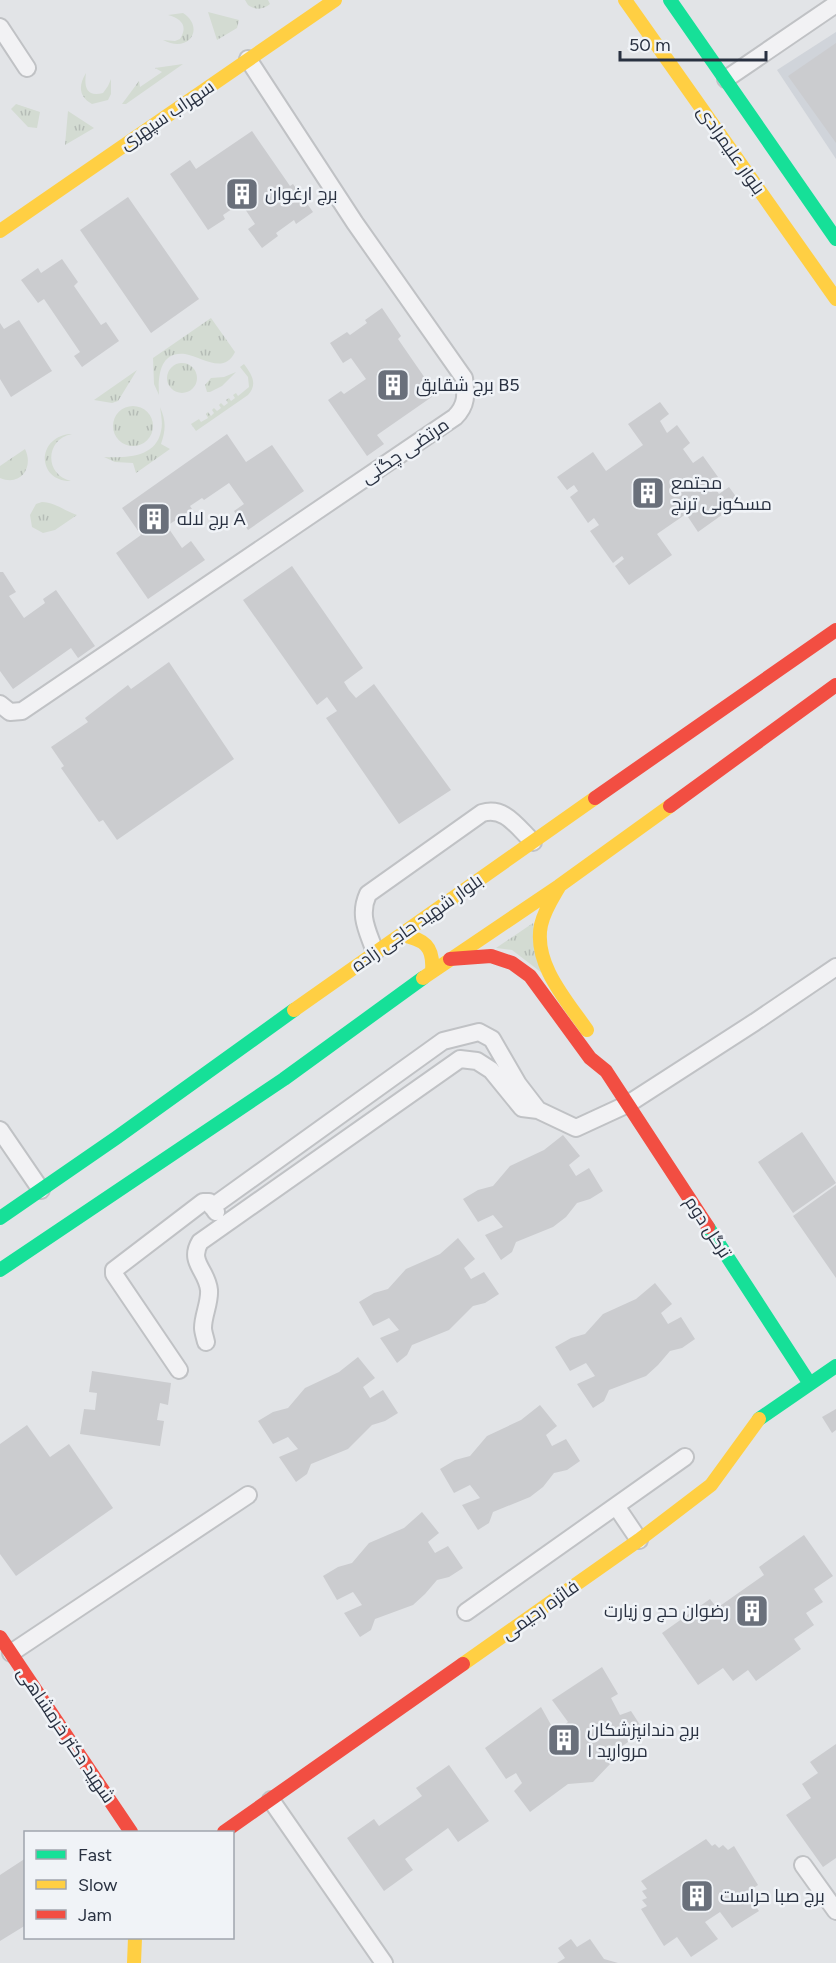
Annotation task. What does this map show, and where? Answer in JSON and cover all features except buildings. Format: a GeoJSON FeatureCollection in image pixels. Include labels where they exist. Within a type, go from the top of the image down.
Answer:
{"type":"FeatureCollection","features":[{"type":"Feature","properties":{"kind":"main road","name":"سهراب سپهری"},"geometry":{"type":"LineString","coordinates":[[0,231],[335,0]]}},
{"type":"Feature","properties":{"kind":"main road","name":"بلوار علیمرادی"},"geometry":{"type":"LineString","coordinates":[[625,0],[836,299]]}},
{"type":"Feature","properties":{"kind":"main road","name":"بلوار علیمرادی"},"geometry":{"type":"LineString","coordinates":[[670,0],[836,239]]}},
{"type":"Feature","properties":{"kind":"main road","name":"بلوار شهید حاجی زاده"},"geometry":{"type":"LineString","coordinates":[[0,1218],[116,1138],[375,952],[836,630]]}},
{"type":"Feature","properties":{"kind":"main road"},"geometry":{"type":"LineString","coordinates":[[0,1270],[284,1079],[448,959],[559,886],[836,685]]}},
{"type":"Feature","properties":{"kind":"main road","name":"ترگل دوم"},"geometry":{"type":"LineString","coordinates":[[559,886],[542,922],[540,940],[544,957],[555,981],[598,1046],[606,1071],[810,1384]]}},
{"type":"Feature","properties":{"kind":"main road"},"geometry":{"type":"LineString","coordinates":[[401,935],[410,936],[428,947],[434,958],[432,971]]}},
{"type":"Feature","properties":{"kind":"main road","name":"ترگل دوم"},"geometry":{"type":"LineString","coordinates":[[448,959],[490,956],[512,963],[530,976],[590,1058],[606,1071]]}},
{"type":"Feature","properties":{"kind":"main road","name":"فائزه رحیمی"},"geometry":{"type":"LineString","coordinates":[[227,1831],[639,1540],[711,1485],[759,1419],[836,1366]]}},
{"type":"Feature","properties":{"kind":"main road","name":"شهید دکتر خرمشاهی"},"geometry":{"type":"LineString","coordinates":[[0,1637],[130,1831]]}},
{"type":"Feature","properties":{"kind":"main road"},"geometry":{"type":"LineString","coordinates":[[134,1963],[135,1939]]}},
{"type":"Feature","properties":{"kind":"street"},"geometry":{"type":"LineString","coordinates":[[726,79],[836,4]]}},
{"type":"Feature","properties":{"kind":"street"},"geometry":{"type":"LineString","coordinates":[[0,27],[27,68]]}},
{"type":"Feature","properties":{"kind":"street","name":"مرتضی چگنی"},"geometry":{"type":"LineString","coordinates":[[0,704],[10,712],[22,711],[455,417],[462,410],[467,398],[464,378],[355,223],[248,59]]}},
{"type":"Feature","properties":{"kind":"street"},"geometry":{"type":"LineString","coordinates":[[375,952],[362,914],[368,894],[482,813],[492,810],[503,813],[533,842]]}},
{"type":"Feature","properties":{"kind":"street"},"geometry":{"type":"LineString","coordinates":[[206,1342],[203,1327],[209,1291],[205,1274],[197,1262],[195,1250],[200,1242],[460,1059],[477,1061],[491,1070],[522,1108],[538,1110],[576,1128],[628,1104],[836,967]]}},
{"type":"Feature","properties":{"kind":"street"},"geometry":{"type":"LineString","coordinates":[[212,1207],[443,1041],[453,1037],[479,1032],[492,1040],[518,1084],[538,1110]]}},
{"type":"Feature","properties":{"kind":"street"},"geometry":{"type":"LineString","coordinates":[[0,1130],[41,1190]]}},
{"type":"Feature","properties":{"kind":"street"},"geometry":{"type":"LineString","coordinates":[[179,1370],[114,1274],[114,1270],[203,1202],[206,1201],[212,1207],[225,1225]]}},
{"type":"Feature","properties":{"kind":"street"},"geometry":{"type":"LineString","coordinates":[[466,1612],[686,1457]]}},
{"type":"Feature","properties":{"kind":"street"},"geometry":{"type":"LineString","coordinates":[[11,1653],[248,1495]]}},
{"type":"Feature","properties":{"kind":"street"},"geometry":{"type":"LineString","coordinates":[[616,1506],[639,1540]]}},
{"type":"Feature","properties":{"kind":"street"},"geometry":{"type":"LineString","coordinates":[[271,1800],[384,1963]]}},
{"type":"Feature","properties":{"kind":"street"},"geometry":{"type":"LineString","coordinates":[[803,1865],[836,1911]]}},
{"type":"Feature","properties":{"kind":"shaded area"},"geometry":{"type":"Polygon","coordinates":[[[836,32],[836,159],[777,70],[836,32]]]}},
{"type":"Feature","properties":{"kind":"green space"},"geometry":{"type":"Polygon","coordinates":[[[245,0],[268,0],[270,4],[262,8],[253,8],[245,0]]]}},
{"type":"Feature","properties":{"kind":"green space"},"geometry":{"type":"Polygon","coordinates":[[[208,12],[239,20],[237,28],[217,40],[208,12]]]}},
{"type":"Feature","properties":{"kind":"green space"},"geometry":{"type":"Polygon","coordinates":[[[183,13],[193,25],[191,37],[181,44],[163,40],[180,39],[182,24],[168,15],[183,13]]]}},
{"type":"Feature","properties":{"kind":"green space"},"geometry":{"type":"Polygon","coordinates":[[[183,64],[126,104],[122,104],[139,81],[140,87],[162,72],[155,68],[183,64]]]}},
{"type":"Feature","properties":{"kind":"green space"},"geometry":{"type":"Polygon","coordinates":[[[86,73],[87,90],[93,94],[103,93],[111,79],[111,94],[108,100],[92,104],[84,98],[81,87],[86,73]]]}},
{"type":"Feature","properties":{"kind":"green space"},"geometry":{"type":"Polygon","coordinates":[[[16,104],[40,112],[37,128],[28,127],[11,109],[16,104]]]}},
{"type":"Feature","properties":{"kind":"green space"},"geometry":{"type":"Polygon","coordinates":[[[68,111],[94,128],[65,145],[68,111]]]}},
{"type":"Feature","properties":{"kind":"green space"},"geometry":{"type":"Polygon","coordinates":[[[211,318],[235,352],[230,359],[219,364],[185,354],[170,357],[162,367],[159,395],[154,384],[153,358],[211,318]]]}},
{"type":"Feature","properties":{"kind":"green space"},"geometry":{"type":"Polygon","coordinates":[[[182,363],[193,367],[197,378],[193,389],[182,393],[171,389],[167,378],[171,367],[182,363]]]}},
{"type":"Feature","properties":{"kind":"green space"},"geometry":{"type":"Polygon","coordinates":[[[244,364],[253,379],[251,391],[196,431],[191,424],[199,419],[201,422],[208,418],[206,414],[208,412],[211,416],[214,408],[217,411],[221,408],[219,405],[221,403],[224,406],[228,403],[226,400],[229,398],[231,401],[235,398],[233,395],[236,393],[238,396],[249,387],[248,377],[240,367],[244,364]]]}},
{"type":"Feature","properties":{"kind":"green space"},"geometry":{"type":"Polygon","coordinates":[[[137,370],[118,401],[112,403],[94,400],[137,370]]]}},
{"type":"Feature","properties":{"kind":"green space"},"geometry":{"type":"Polygon","coordinates":[[[236,372],[222,386],[207,392],[205,385],[211,378],[224,377],[236,372]]]}},
{"type":"Feature","properties":{"kind":"green space"},"geometry":{"type":"Polygon","coordinates":[[[133,406],[141,407],[147,412],[152,418],[152,434],[147,440],[141,445],[133,446],[125,445],[119,440],[114,434],[113,426],[114,418],[119,412],[125,407],[133,406]]]}},
{"type":"Feature","properties":{"kind":"green space"},"geometry":{"type":"Polygon","coordinates":[[[160,407],[165,425],[161,444],[170,449],[136,473],[133,463],[115,462],[104,457],[138,455],[153,447],[162,428],[160,407]]]}},
{"type":"Feature","properties":{"kind":"green space"},"geometry":{"type":"Polygon","coordinates":[[[72,434],[63,437],[57,443],[51,457],[56,472],[71,481],[52,475],[45,460],[50,444],[58,437],[72,434]]]}},
{"type":"Feature","properties":{"kind":"green space"},"geometry":{"type":"Polygon","coordinates":[[[25,449],[28,462],[24,474],[14,480],[0,478],[0,466],[25,449]]]}},
{"type":"Feature","properties":{"kind":"green space"},"geometry":{"type":"Polygon","coordinates":[[[42,502],[77,515],[55,530],[43,533],[32,527],[30,515],[36,504],[42,502]]]}},
{"type":"Feature","properties":{"kind":"green space"},"geometry":{"type":"Polygon","coordinates":[[[533,923],[542,973],[512,950],[496,948],[533,923]]]}},
{"type":"Feature","properties":{"kind":"traffic: fast"},"geometry":{"type":"LineString","coordinates":[[670,0],[836,239]]}},
{"type":"Feature","properties":{"kind":"traffic: fast"},"geometry":{"type":"LineString","coordinates":[[0,1270],[284,1079],[423,978]]}},
{"type":"Feature","properties":{"kind":"traffic: fast"},"geometry":{"type":"LineString","coordinates":[[0,1218],[294,1010]]}},
{"type":"Feature","properties":{"kind":"traffic: fast"},"geometry":{"type":"LineString","coordinates":[[708,1227],[810,1384]]}},
{"type":"Feature","properties":{"kind":"traffic: fast"},"geometry":{"type":"LineString","coordinates":[[759,1419],[836,1366]]}},
{"type":"Feature","properties":{"kind":"traffic: slow"},"geometry":{"type":"LineString","coordinates":[[0,231],[335,0]]}},
{"type":"Feature","properties":{"kind":"traffic: slow"},"geometry":{"type":"LineString","coordinates":[[625,0],[836,299]]}},
{"type":"Feature","properties":{"kind":"traffic: slow"},"geometry":{"type":"LineString","coordinates":[[294,1010],[595,798]]}},
{"type":"Feature","properties":{"kind":"traffic: slow"},"geometry":{"type":"LineString","coordinates":[[423,978],[559,886],[670,806]]}},
{"type":"Feature","properties":{"kind":"traffic: slow"},"geometry":{"type":"LineString","coordinates":[[559,887],[546,910],[541,925],[542,954],[554,981],[587,1030]]}},
{"type":"Feature","properties":{"kind":"traffic: slow"},"geometry":{"type":"LineString","coordinates":[[401,935],[416,939],[426,945],[431,955],[432,971]]}},
{"type":"Feature","properties":{"kind":"traffic: slow"},"geometry":{"type":"LineString","coordinates":[[463,1664],[639,1540],[711,1485],[759,1419]]}},
{"type":"Feature","properties":{"kind":"traffic: slow"},"geometry":{"type":"LineString","coordinates":[[134,1963],[135,1939]]}},
{"type":"Feature","properties":{"kind":"traffic: jam"},"geometry":{"type":"LineString","coordinates":[[595,798],[836,630]]}},
{"type":"Feature","properties":{"kind":"traffic: jam"},"geometry":{"type":"LineString","coordinates":[[670,806],[836,685]]}},
{"type":"Feature","properties":{"kind":"traffic: jam"},"geometry":{"type":"LineString","coordinates":[[450,959],[491,956],[512,963],[530,976],[590,1058],[606,1071],[708,1227]]}},
{"type":"Feature","properties":{"kind":"traffic: jam"},"geometry":{"type":"LineString","coordinates":[[0,1637],[130,1831]]}},
{"type":"Feature","properties":{"kind":"traffic: jam"},"geometry":{"type":"LineString","coordinates":[[225,1831],[463,1664]]}},
{"type":"Feature","properties":{"kind":"place","name":"برج ارغوان"},"geometry":{"type":"Point","coordinates":[242,194]}},
{"type":"Feature","properties":{"kind":"place","name":"برج شقایق B5"},"geometry":{"type":"Point","coordinates":[393,385]}},
{"type":"Feature","properties":{"kind":"place","name":"مجتمع مسکونی ترنج"},"geometry":{"type":"Point","coordinates":[648,493]}},
{"type":"Feature","properties":{"kind":"place","name":"برج لاله A"},"geometry":{"type":"Point","coordinates":[154,519]}},
{"type":"Feature","properties":{"kind":"place","name":"رضوان حج و زیارت"},"geometry":{"type":"Point","coordinates":[752,1611]}},
{"type":"Feature","properties":{"kind":"place","name":"برج دندانپزشکان مروارید ۱"},"geometry":{"type":"Point","coordinates":[564,1740]}},
{"type":"Feature","properties":{"kind":"place","name":"برج صبا حراست"},"geometry":{"type":"Point","coordinates":[697,1896]}}]}
